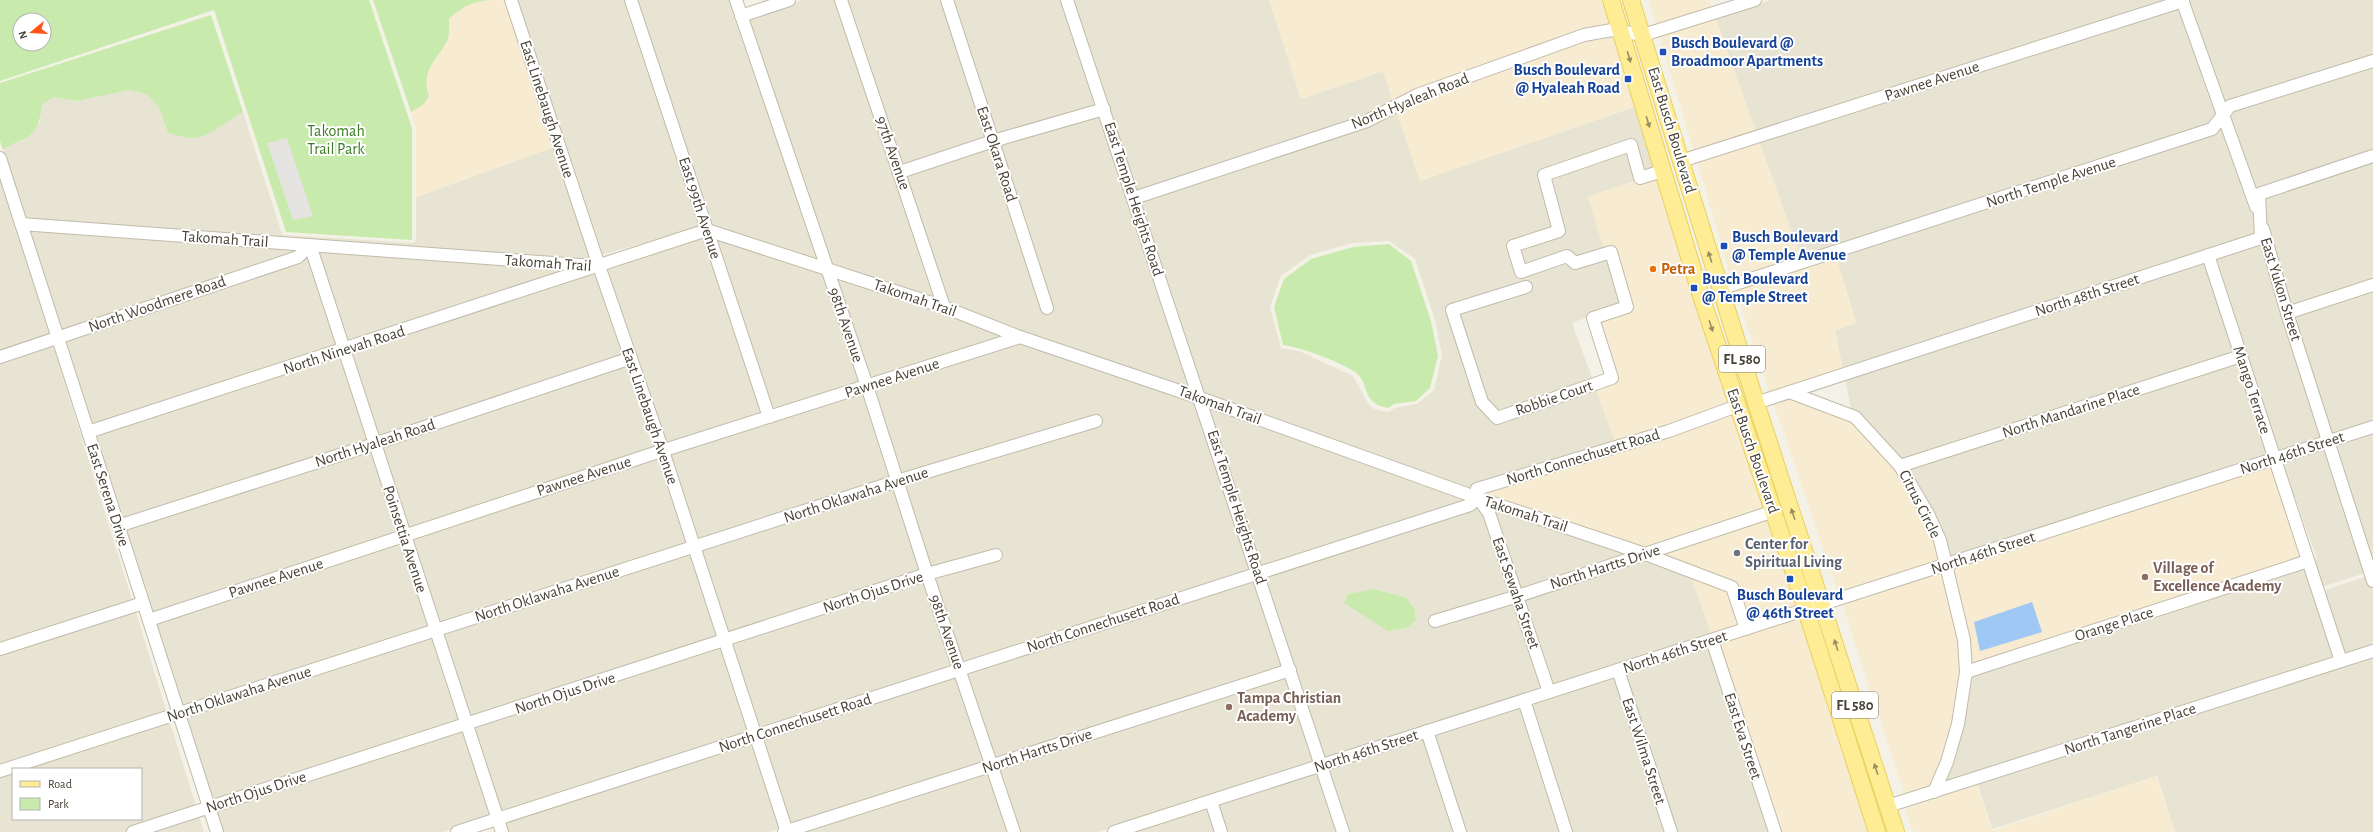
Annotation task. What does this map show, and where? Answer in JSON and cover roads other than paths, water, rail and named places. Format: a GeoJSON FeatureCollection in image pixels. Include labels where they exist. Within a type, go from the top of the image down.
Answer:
{"type":"FeatureCollection","features":[{"type":"Feature","properties":{"kind":"main road","name":"East Busch Boulevard"},"geometry":{"type":"LineString","coordinates":[[1612,0],[1667,187],[1737,406],[1774,512],[1877,832]]}},
{"type":"Feature","properties":{"kind":"main road","name":"East Busch Boulevard"},"geometry":{"type":"LineString","coordinates":[[1632,0],[1750,385],[1823,604],[1896,832]]}},
{"type":"Feature","properties":{"kind":"main road"},"geometry":{"type":"LineString","coordinates":[[1667,187],[1682,201],[1704,274],[1720,289]]}},
{"type":"Feature","properties":{"kind":"main road"},"geometry":{"type":"LineString","coordinates":[[1702,296],[1722,316],[1740,374],[1750,385]]}},
{"type":"Feature","properties":{"kind":"main road"},"geometry":{"type":"LineString","coordinates":[[1737,406],[1750,414],[1756,424],[1773,476],[1783,484]]}},
{"type":"Feature","properties":{"kind":"street","name":"East Linebaugh Avenue"},"geometry":{"type":"LineString","coordinates":[[511,0],[630,358],[663,451],[786,832]]}},
{"type":"Feature","properties":{"kind":"street","name":"East 99th Avenue"},"geometry":{"type":"LineString","coordinates":[[631,0],[769,417]]}},
{"type":"Feature","properties":{"kind":"street","name":"98th Avenue"},"geometry":{"type":"LineString","coordinates":[[736,0],[867,386],[927,574],[1014,832]]}},
{"type":"Feature","properties":{"kind":"street"},"geometry":{"type":"LineString","coordinates":[[741,16],[788,0]]}},
{"type":"Feature","properties":{"kind":"street","name":"97th Avenue"},"geometry":{"type":"LineString","coordinates":[[841,0],[900,172],[944,307]]}},
{"type":"Feature","properties":{"kind":"street","name":"East Okara Road"},"geometry":{"type":"LineString","coordinates":[[947,0],[1047,308]]}},
{"type":"Feature","properties":{"kind":"street","name":"East Temple Heights Road"},"geometry":{"type":"LineString","coordinates":[[1067,0],[1134,198],[1343,832]]}},
{"type":"Feature","properties":{"kind":"street"},"geometry":{"type":"LineString","coordinates":[[1642,35],[1755,0]]}},
{"type":"Feature","properties":{"kind":"street","name":"East Yukon Street"},"geometry":{"type":"LineString","coordinates":[[2183,1],[2223,118],[2259,215],[2287,313],[2372,573]]}},
{"type":"Feature","properties":{"kind":"street","name":"Pawnee Avenue"},"geometry":{"type":"LineString","coordinates":[[1682,161],[2183,1]]}},
{"type":"Feature","properties":{"kind":"street","name":"North Hyaleah Road"},"geometry":{"type":"LineString","coordinates":[[1134,198],[1367,121],[1417,95],[1584,35],[1604,30],[1621,30],[1642,35]]}},
{"type":"Feature","properties":{"kind":"street","name":"North Temple Avenue"},"geometry":{"type":"LineString","coordinates":[[1720,289],[2212,129],[2223,118],[2230,106],[2373,61]]}},
{"type":"Feature","properties":{"kind":"street"},"geometry":{"type":"LineString","coordinates":[[900,172],[994,141],[1104,109]]}},
{"type":"Feature","properties":{"kind":"street","name":"Robbie Court"},"geometry":{"type":"LineString","coordinates":[[1526,287],[1452,310],[1482,402],[1497,418],[1612,378],[1593,318],[1627,307],[1611,252],[1575,263],[1566,256],[1521,272],[1513,246],[1558,231],[1544,175],[1630,145],[1640,178],[1662,171]]}},
{"type":"Feature","properties":{"kind":"street","name":"North 48th Street"},"geometry":{"type":"LineString","coordinates":[[1756,403],[2261,238],[2259,194],[2373,156]]}},
{"type":"Feature","properties":{"kind":"street","name":"East Serena Drive"},"geometry":{"type":"LineString","coordinates":[[0,158],[217,832]]}},
{"type":"Feature","properties":{"kind":"street","name":"Takomah Trail"},"geometry":{"type":"LineString","coordinates":[[21,224],[599,266],[707,230],[944,307],[1020,337],[1200,398],[1478,498],[1645,554],[1732,587],[1746,629]]}},
{"type":"Feature","properties":{"kind":"street","name":"North Woodmere Road"},"geometry":{"type":"LineString","coordinates":[[0,357],[298,257],[310,245]]}},
{"type":"Feature","properties":{"kind":"street","name":"Poinsettia Avenue"},"geometry":{"type":"LineString","coordinates":[[310,245],[502,832]]}},
{"type":"Feature","properties":{"kind":"street","name":"Mango Terrace"},"geometry":{"type":"LineString","coordinates":[[2208,255],[2341,662]]}},
{"type":"Feature","properties":{"kind":"street","name":"North Ninevah Road"},"geometry":{"type":"LineString","coordinates":[[88,432],[599,266]]}},
{"type":"Feature","properties":{"kind":"street"},"geometry":{"type":"LineString","coordinates":[[2287,313],[2373,285]]}},
{"type":"Feature","properties":{"kind":"street","name":"Pawnee Avenue"},"geometry":{"type":"LineString","coordinates":[[149,620],[663,451],[1020,337]]}},
{"type":"Feature","properties":{"kind":"street","name":"North Mandarine Place"},"geometry":{"type":"LineString","coordinates":[[1900,466],[2241,356]]}},
{"type":"Feature","properties":{"kind":"street","name":"North Hyaleah Road"},"geometry":{"type":"LineString","coordinates":[[118,526],[374,444],[630,358]]}},
{"type":"Feature","properties":{"kind":"street","name":"Citrus Circle"},"geometry":{"type":"LineString","coordinates":[[1789,392],[1855,417],[1900,466],[1931,520],[1940,540],[1964,640],[1966,672],[1958,724],[1947,762],[1934,792]]}},
{"type":"Feature","properties":{"kind":"street","name":"North Connechusett Road"},"geometry":{"type":"LineString","coordinates":[[457,832],[1470,505],[1478,498],[1477,490],[1669,431],[1737,406]]}},
{"type":"Feature","properties":{"kind":"street","name":"North Oklawaha Avenue"},"geometry":{"type":"LineString","coordinates":[[0,771],[897,481],[1096,421]]}},
{"type":"Feature","properties":{"kind":"street","name":"North 46th Street"},"geometry":{"type":"LineString","coordinates":[[1115,832],[2373,427]]}},
{"type":"Feature","properties":{"kind":"street","name":"East Sewaha Street"},"geometry":{"type":"LineString","coordinates":[[1478,498],[1489,513],[1549,692]]}},
{"type":"Feature","properties":{"kind":"street","name":"North Hartts Drive"},"geometry":{"type":"LineString","coordinates":[[1435,621],[1518,596],[1774,512]]}},
{"type":"Feature","properties":{"kind":"street","name":"North Ojus Drive"},"geometry":{"type":"LineString","coordinates":[[133,832],[725,641],[927,574],[996,555]]}},
{"type":"Feature","properties":{"kind":"street","name":"Orange Place"},"geometry":{"type":"LineString","coordinates":[[1966,672],[2308,561]]}},
{"type":"Feature","properties":{"kind":"street"},"geometry":{"type":"LineString","coordinates":[[0,649],[143,603]]}},
{"type":"Feature","properties":{"kind":"street","name":"East Eva Street"},"geometry":{"type":"LineString","coordinates":[[1712,640],[1775,832]]}},
{"type":"Feature","properties":{"kind":"street","name":"North Tangerine Place"},"geometry":{"type":"LineString","coordinates":[[1888,806],[2373,651]]}},
{"type":"Feature","properties":{"kind":"street","name":"North Hartts Drive"},"geometry":{"type":"LineString","coordinates":[[786,832],[1290,670]]}},
{"type":"Feature","properties":{"kind":"street","name":"East Wilma Street"},"geometry":{"type":"LineString","coordinates":[[1618,670],[1671,832]]}},
{"type":"Feature","properties":{"kind":"street"},"geometry":{"type":"LineString","coordinates":[[1524,700],[1566,832]]}},
{"type":"Feature","properties":{"kind":"street"},"geometry":{"type":"LineString","coordinates":[[1427,731],[1460,832]]}},
{"type":"Feature","properties":{"kind":"street"},"geometry":{"type":"LineString","coordinates":[[1211,801],[1221,832]]}},
{"type":"Feature","properties":{"kind":"water"},"geometry":{"type":"Polygon","coordinates":[[[2032,602],[2042,632],[1980,651],[1974,622],[2032,602]]]}},
{"type":"Feature","properties":{"kind":"place","name":"Busch Boulevard @ Broadmoor Apartments"},"geometry":{"type":"Point","coordinates":[1663,52]}},
{"type":"Feature","properties":{"kind":"place","name":"Busch Boulevard @ Hyaleah Road"},"geometry":{"type":"Point","coordinates":[1628,79]}},
{"type":"Feature","properties":{"kind":"place","name":"Busch Boulevard @ Temple Avenue"},"geometry":{"type":"Point","coordinates":[1724,246]}},
{"type":"Feature","properties":{"kind":"place","name":"Petra"},"geometry":{"type":"Point","coordinates":[1653,269]}},
{"type":"Feature","properties":{"kind":"place","name":"Busch Boulevard @ Temple Street"},"geometry":{"type":"Point","coordinates":[1694,288]}},
{"type":"Feature","properties":{"kind":"place","name":"Center for Spiritual Living"},"geometry":{"type":"Point","coordinates":[1737,553]}},
{"type":"Feature","properties":{"kind":"place","name":"Village of Excellence Academy"},"geometry":{"type":"Point","coordinates":[2145,577]}},
{"type":"Feature","properties":{"kind":"place","name":"Busch Boulevard @ 46th Street"},"geometry":{"type":"Point","coordinates":[1790,579]}},
{"type":"Feature","properties":{"kind":"place","name":"Tampa Christian Academy"},"geometry":{"type":"Point","coordinates":[1229,707]}},
{"type":"Feature","properties":{"kind":"park label","name":"Takomah Trail Park"},"geometry":{"type":"Point","coordinates":[336,140]}}]}
